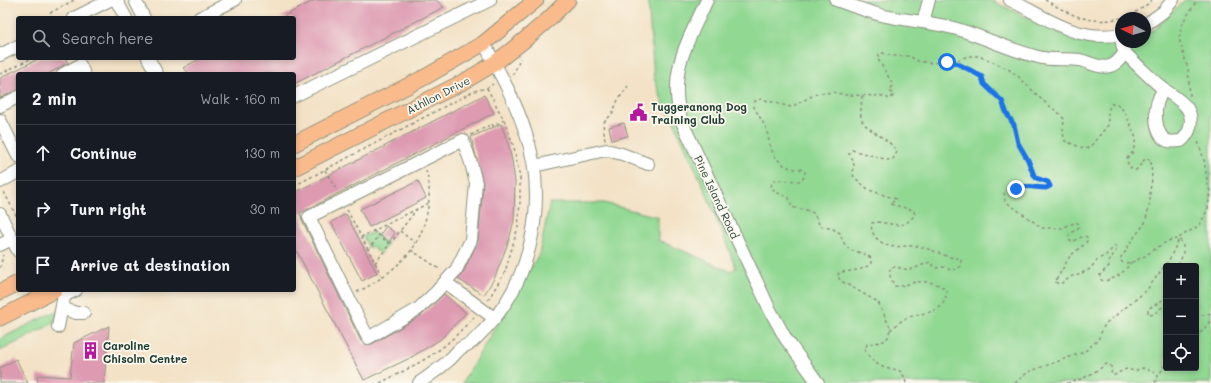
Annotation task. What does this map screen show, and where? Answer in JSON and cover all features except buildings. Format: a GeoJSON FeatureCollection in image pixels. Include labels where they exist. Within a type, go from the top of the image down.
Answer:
{"type":"FeatureCollection","features":[{"type":"Feature","properties":{"kind":"main road","name":"Athllon Drive"},"geometry":{"type":"LineString","coordinates":[[296,143],[428,76],[484,43],[536,0]]}},
{"type":"Feature","properties":{"kind":"main road","name":"Athllon Drive"},"geometry":{"type":"LineString","coordinates":[[296,167],[466,81],[495,63],[522,42],[550,19],[568,0]]}},
{"type":"Feature","properties":{"kind":"main road"},"geometry":{"type":"LineString","coordinates":[[0,292],[16,284]]}},
{"type":"Feature","properties":{"kind":"main road"},"geometry":{"type":"LineString","coordinates":[[5,316],[31,297],[33,292]]}},
{"type":"Feature","properties":{"kind":"main road"},"geometry":{"type":"LineString","coordinates":[[5,316],[59,295]]}},
{"type":"Feature","properties":{"kind":"street"},"geometry":{"type":"LineString","coordinates":[[78,16],[110,0]]}},
{"type":"Feature","properties":{"kind":"street"},"geometry":{"type":"LineString","coordinates":[[116,0],[125,16]]}},
{"type":"Feature","properties":{"kind":"street"},"geometry":{"type":"LineString","coordinates":[[135,0],[143,16]]}},
{"type":"Feature","properties":{"kind":"street"},"geometry":{"type":"LineString","coordinates":[[203,16],[235,0]]}},
{"type":"Feature","properties":{"kind":"street"},"geometry":{"type":"LineString","coordinates":[[296,95],[490,0]]}},
{"type":"Feature","properties":{"kind":"street","name":"Pine Island Road"},"geometry":{"type":"LineString","coordinates":[[707,0],[679,63],[676,92],[679,112],[682,122],[770,310],[786,339],[818,383]]}},
{"type":"Feature","properties":{"kind":"street"},"geometry":{"type":"LineString","coordinates":[[836,0],[886,16],[956,29],[983,37],[1011,49],[1040,58],[1071,59],[1095,65],[1109,66],[1120,60],[1121,48]]}},
{"type":"Feature","properties":{"kind":"street"},"geometry":{"type":"LineString","coordinates":[[923,22],[929,0]]}},
{"type":"Feature","properties":{"kind":"street"},"geometry":{"type":"LineString","coordinates":[[1010,0],[1074,32],[1092,36],[1110,36],[1115,38]]}},
{"type":"Feature","properties":{"kind":"street"},"geometry":{"type":"LineString","coordinates":[[1151,21],[1163,12],[1173,0]]}},
{"type":"Feature","properties":{"kind":"street"},"geometry":{"type":"LineString","coordinates":[[419,383],[449,360],[461,348],[472,342],[494,318],[506,301],[521,272],[535,218],[536,192],[534,166],[526,132],[513,100],[484,43]]}},
{"type":"Feature","properties":{"kind":"street"},"geometry":{"type":"LineString","coordinates":[[0,56],[16,47]]}},
{"type":"Feature","properties":{"kind":"street"},"geometry":{"type":"LineString","coordinates":[[1129,48],[1164,89],[1187,108],[1191,119],[1190,128],[1188,134],[1181,140],[1172,141],[1163,138],[1157,126],[1156,116],[1159,98],[1164,89]]}},
{"type":"Feature","properties":{"kind":"street"},"geometry":{"type":"LineString","coordinates":[[149,60],[156,72]]}},
{"type":"Feature","properties":{"kind":"street"},"geometry":{"type":"LineString","coordinates":[[67,72],[80,66]]}},
{"type":"Feature","properties":{"kind":"street"},"geometry":{"type":"LineString","coordinates":[[0,106],[16,98]]}},
{"type":"Feature","properties":{"kind":"street"},"geometry":{"type":"LineString","coordinates":[[0,120],[16,152]]}},
{"type":"Feature","properties":{"kind":"street"},"geometry":{"type":"LineString","coordinates":[[463,140],[476,183],[471,240],[456,270],[418,309],[368,338],[309,217],[422,160],[463,140]]}},
{"type":"Feature","properties":{"kind":"street"},"geometry":{"type":"LineString","coordinates":[[534,166],[606,150],[622,154],[648,164]]}},
{"type":"Feature","properties":{"kind":"street"},"geometry":{"type":"LineString","coordinates":[[2,186],[16,174]]}},
{"type":"Feature","properties":{"kind":"street"},"geometry":{"type":"LineString","coordinates":[[0,214],[16,247]]}},
{"type":"Feature","properties":{"kind":"street"},"geometry":{"type":"LineString","coordinates":[[0,245],[12,239]]}},
{"type":"Feature","properties":{"kind":"street"},"geometry":{"type":"LineString","coordinates":[[448,279],[494,318]]}},
{"type":"Feature","properties":{"kind":"street"},"geometry":{"type":"LineString","coordinates":[[59,295],[66,295],[72,292]]}},
{"type":"Feature","properties":{"kind":"street"},"geometry":{"type":"LineString","coordinates":[[59,295],[64,309],[76,313],[84,313]]}},
{"type":"Feature","properties":{"kind":"street"},"geometry":{"type":"LineString","coordinates":[[58,327],[59,295]]}},
{"type":"Feature","properties":{"kind":"path"},"geometry":{"type":"LineString","coordinates":[[52,16],[50,12],[74,0]]}},
{"type":"Feature","properties":{"kind":"path"},"geometry":{"type":"LineString","coordinates":[[1045,0],[1079,17],[1102,21],[1116,19],[1133,13],[1152,0]]}},
{"type":"Feature","properties":{"kind":"path"},"geometry":{"type":"LineString","coordinates":[[1188,110],[1190,105],[1188,69],[1180,39],[1183,22],[1197,0]]}},
{"type":"Feature","properties":{"kind":"path"},"geometry":{"type":"LineString","coordinates":[[906,383],[904,374],[900,371],[879,366],[865,351],[867,344],[886,340],[889,335],[890,327],[878,302],[840,281],[837,276],[840,272],[858,270],[868,266],[871,263],[871,258],[863,253],[852,252],[844,244],[840,233],[833,229],[820,226],[814,214],[806,210],[799,210],[792,207],[789,198],[776,192],[771,187],[775,180],[801,181],[804,178],[805,172],[801,169],[794,169],[785,166],[776,158],[771,149],[766,128],[754,107],[755,101],[761,99],[791,107],[816,94],[833,92],[846,95],[882,96],[890,99],[894,95],[890,91],[892,83],[878,59],[878,54],[883,53],[892,56],[909,56],[918,61],[932,63],[960,60],[968,56],[978,56],[1008,69],[1019,77],[1064,119],[1063,133],[1065,141],[1085,149],[1090,146],[1108,125],[1108,108],[1111,104],[1117,104],[1121,107],[1130,127],[1134,130],[1136,138],[1136,145],[1133,152],[1127,158],[1128,165],[1130,168],[1136,170],[1146,158],[1151,160],[1152,180],[1150,202],[1145,223],[1129,244],[1120,260],[1123,263],[1140,259],[1166,243],[1179,239]]}},
{"type":"Feature","properties":{"kind":"path"},"geometry":{"type":"LineString","coordinates":[[0,74],[28,60]]}},
{"type":"Feature","properties":{"kind":"path"},"geometry":{"type":"LineString","coordinates":[[952,61],[982,77],[984,84],[1002,101],[1007,114],[1014,125],[1018,143],[1028,160],[1033,173],[1036,178],[1048,182],[1050,186],[1046,188],[1039,188],[1031,185],[1022,186],[1016,189],[1008,189],[1004,193],[1005,201],[1042,228],[1062,228],[1076,222],[1079,224],[1079,227],[1069,235],[1069,240],[1072,242],[1085,236],[1088,238],[1086,243],[1070,256],[1054,282],[1059,284],[1072,276],[1078,276],[1090,268],[1098,259],[1105,256],[1114,246],[1117,247],[1116,251],[1109,260],[1109,266],[1100,275],[1100,279],[1103,281],[1116,278],[1125,271],[1131,262]]}},
{"type":"Feature","properties":{"kind":"path"},"geometry":{"type":"LineString","coordinates":[[606,150],[603,123],[612,114],[618,100],[628,86]]}},
{"type":"Feature","properties":{"kind":"path"},"geometry":{"type":"LineString","coordinates":[[380,383],[418,362],[449,342],[488,300],[505,272],[518,227],[520,178],[514,147],[504,120],[487,88]]}},
{"type":"Feature","properties":{"kind":"path"},"geometry":{"type":"LineString","coordinates":[[296,185],[474,91]]}},
{"type":"Feature","properties":{"kind":"path"},"geometry":{"type":"LineString","coordinates":[[862,96],[861,119],[866,126],[894,146],[897,152],[893,159],[888,160],[852,150],[849,154],[854,160],[852,172],[854,177],[870,190],[896,199],[890,204],[913,210],[915,214],[912,218],[897,225],[878,222],[872,223],[871,229],[874,235],[888,246],[914,246],[927,248],[961,260],[961,266],[956,270],[950,270],[944,267],[935,268],[930,262],[911,269],[904,269],[897,266],[891,267],[889,271],[891,280],[895,286],[902,287],[914,282],[926,282],[938,284],[947,291],[946,300],[939,308],[931,312],[904,319],[890,330]]}},
{"type":"Feature","properties":{"kind":"path"},"geometry":{"type":"LineString","coordinates":[[463,140],[492,124],[493,126],[504,120]]}},
{"type":"Feature","properties":{"kind":"path"},"geometry":{"type":"LineString","coordinates":[[1015,383],[1028,372],[1084,352],[1098,340],[1105,324],[1146,291],[1169,260],[1180,237],[1200,225],[1208,208],[1211,191],[1208,186],[1204,160],[1198,141],[1195,133],[1190,128]]}},
{"type":"Feature","properties":{"kind":"path"},"geometry":{"type":"LineString","coordinates":[[348,296],[361,290],[397,266],[411,250],[426,221],[429,203],[428,176],[422,160]]}},
{"type":"Feature","properties":{"kind":"path"},"geometry":{"type":"LineString","coordinates":[[325,170],[382,276]]}},
{"type":"Feature","properties":{"kind":"path"},"geometry":{"type":"LineString","coordinates":[[2,186],[16,215]]}},
{"type":"Feature","properties":{"kind":"path"},"geometry":{"type":"LineString","coordinates":[[362,237],[429,203]]}},
{"type":"Feature","properties":{"kind":"path"},"geometry":{"type":"LineString","coordinates":[[375,263],[418,208]]}},
{"type":"Feature","properties":{"kind":"path"},"geometry":{"type":"LineString","coordinates":[[373,231],[390,244]]}},
{"type":"Feature","properties":{"kind":"path"},"geometry":{"type":"LineString","coordinates":[[400,231],[415,242]]}},
{"type":"Feature","properties":{"kind":"path"},"geometry":{"type":"LineString","coordinates":[[368,250],[379,236]]}},
{"type":"Feature","properties":{"kind":"path"},"geometry":{"type":"LineString","coordinates":[[1179,239],[1183,245],[1182,256],[1179,263]]}},
{"type":"Feature","properties":{"kind":"path"},"geometry":{"type":"LineString","coordinates":[[0,250],[3,257],[0,268]]}},
{"type":"Feature","properties":{"kind":"path"},"geometry":{"type":"LineString","coordinates":[[411,250],[448,279]]}},
{"type":"Feature","properties":{"kind":"path"},"geometry":{"type":"LineString","coordinates":[[1163,300],[1148,309],[1148,313],[1150,315],[1154,314],[1163,306]]}},
{"type":"Feature","properties":{"kind":"path"},"geometry":{"type":"LineString","coordinates":[[1199,316],[1211,313]]}},
{"type":"Feature","properties":{"kind":"path"},"geometry":{"type":"LineString","coordinates":[[1199,336],[1211,320]]}},
{"type":"Feature","properties":{"kind":"path"},"geometry":{"type":"LineString","coordinates":[[1067,383],[1075,382],[1108,364],[1112,369],[1111,374],[1115,375],[1123,370],[1127,369],[1134,371],[1142,368],[1155,373],[1158,376]]}},
{"type":"Feature","properties":{"kind":"path"},"geometry":{"type":"LineString","coordinates":[[1155,383],[1163,368]]}},
{"type":"Feature","properties":{"kind":"green space"},"geometry":{"type":"Polygon","coordinates":[[[648,0],[990,0],[1079,42],[1099,44],[1115,43],[1115,48],[1151,48],[1151,31],[1154,30],[1184,0],[1211,0],[1211,383],[462,383],[539,254],[550,203],[604,203],[658,217],[658,240],[730,271],[736,268],[704,188],[673,120],[663,103],[654,78],[648,0]]]}},
{"type":"Feature","properties":{"kind":"green space"},"geometry":{"type":"Polygon","coordinates":[[[373,232],[388,244],[380,254],[371,246],[369,248],[363,237],[373,232]]]}},
{"type":"Feature","properties":{"kind":"green space"},"geometry":{"type":"Polygon","coordinates":[[[58,310],[54,323],[0,351],[0,339],[58,310]]]}},
{"type":"Feature","properties":{"kind":"place","name":"Tuggeranong Dog Training Club"},"geometry":{"type":"Point","coordinates":[638,112]}},
{"type":"Feature","properties":{"kind":"place","name":"Caroline Chisolm Centre"},"geometry":{"type":"Point","coordinates":[90,351]}},
{"type":"Feature","properties":{"kind":"route"},"geometry":{"type":"LineString","coordinates":[[947,62],[952,61],[982,77],[984,84],[1002,101],[1007,114],[1014,125],[1018,143],[1028,160],[1033,173],[1036,178],[1048,182],[1050,186],[1046,188],[1039,188],[1031,185],[1022,186],[1016,189]]}}]}
